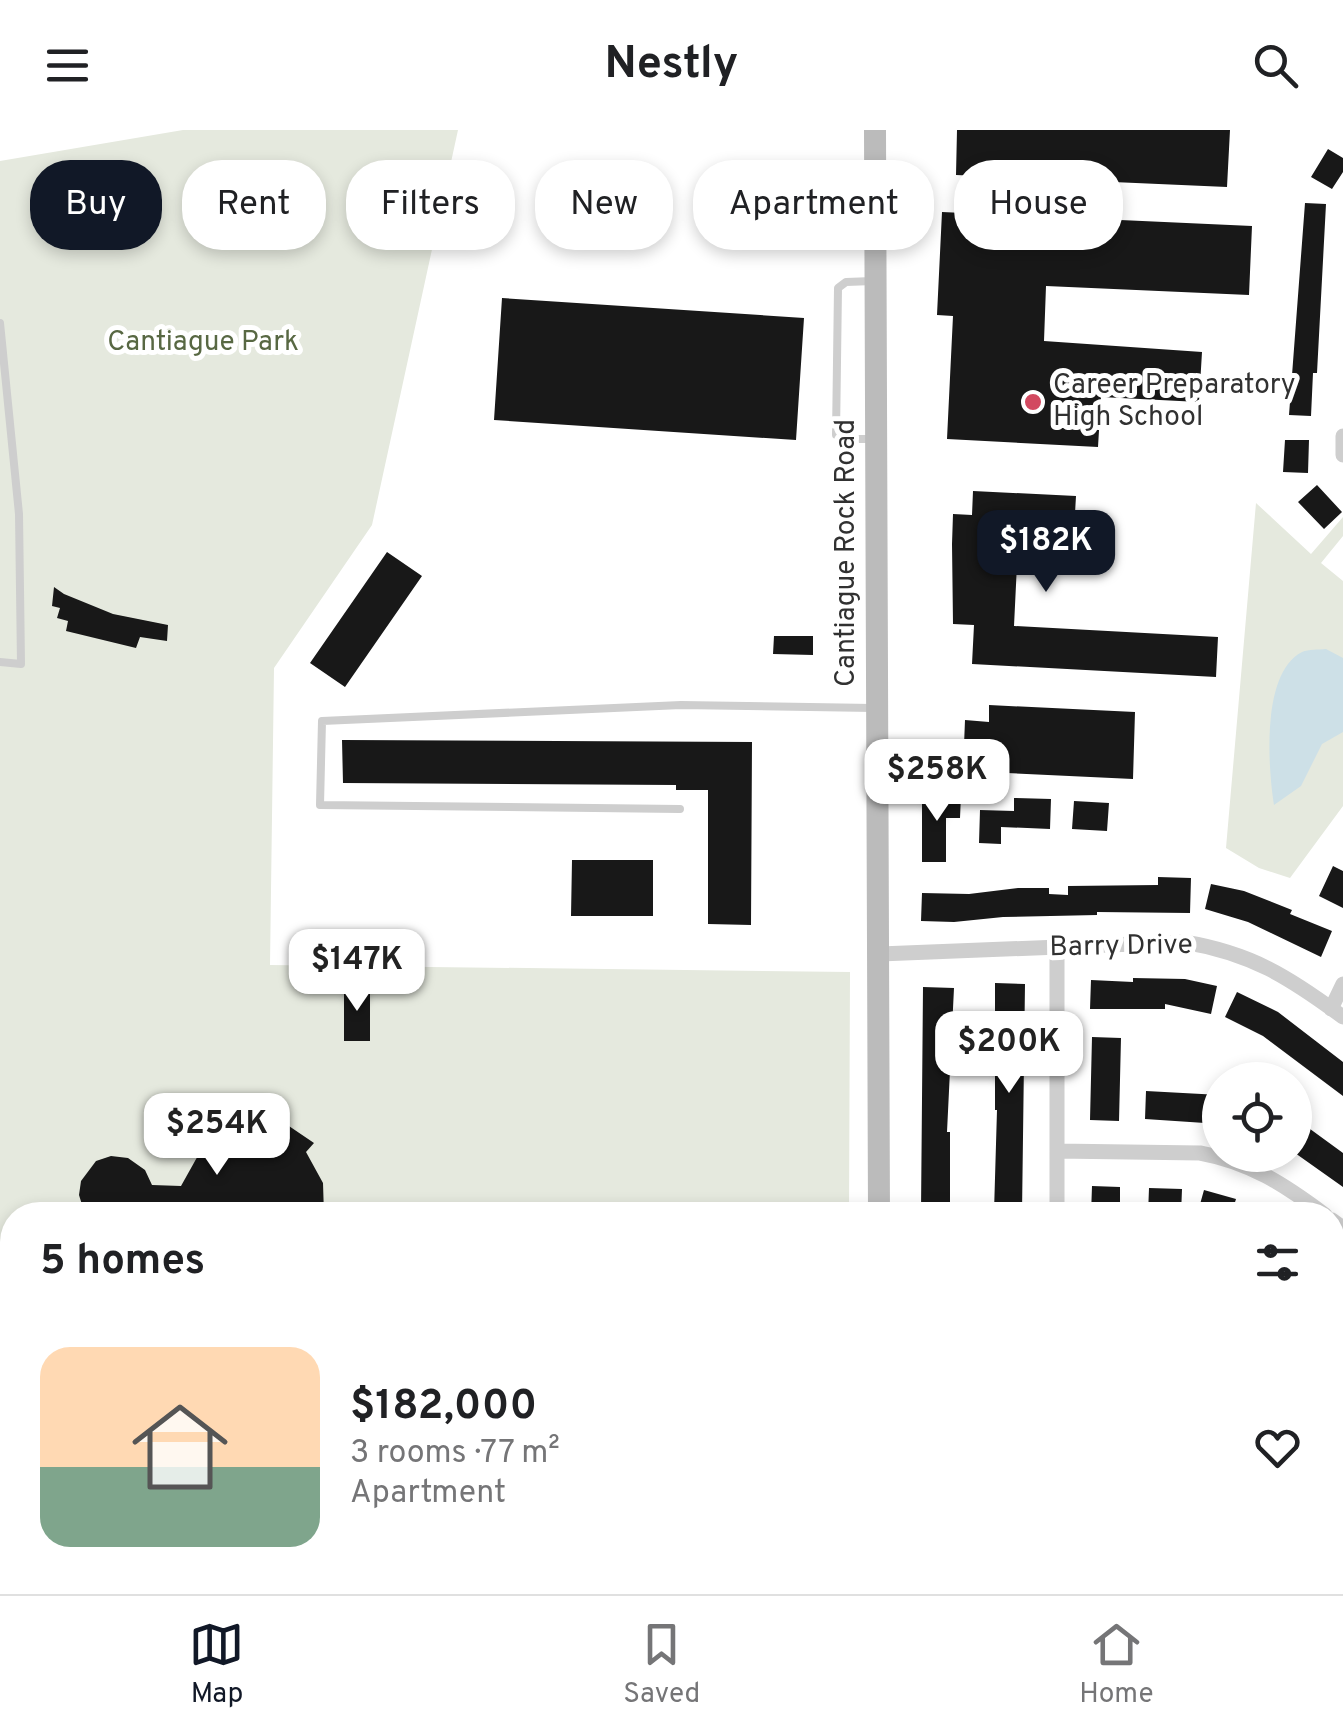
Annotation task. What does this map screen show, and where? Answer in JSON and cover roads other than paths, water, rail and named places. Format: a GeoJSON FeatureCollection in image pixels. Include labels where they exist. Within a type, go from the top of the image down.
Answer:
{"type":"FeatureCollection","features":[{"type":"Feature","properties":{"kind":"main road","name":"Cantiague Rock Road"},"geometry":{"type":"LineString","coordinates":[[875,130],[879,1202]]}},
{"type":"Feature","properties":{"kind":"street"},"geometry":{"type":"LineString","coordinates":[[1343,436],[1343,456]]}},
{"type":"Feature","properties":{"kind":"street","name":"Barry Drive"},"geometry":{"type":"LineString","coordinates":[[880,954],[1162,941],[1217,948],[1268,966],[1337,1013]]}},
{"type":"Feature","properties":{"kind":"street"},"geometry":{"type":"LineString","coordinates":[[1057,946],[1057,1202]]}},
{"type":"Feature","properties":{"kind":"street"},"geometry":{"type":"LineString","coordinates":[[1337,1013],[1343,984]]}},
{"type":"Feature","properties":{"kind":"street"},"geometry":{"type":"LineString","coordinates":[[1057,1151],[1200,1153],[1222,1157],[1248,1165],[1308,1202]]}},
{"type":"Feature","properties":{"kind":"lane"},"geometry":{"type":"LineString","coordinates":[[876,282],[846,282],[838,288],[834,413],[836,435],[876,438]]}},
{"type":"Feature","properties":{"kind":"lane"},"geometry":{"type":"LineString","coordinates":[[0,323],[19,514],[21,664],[0,662]]}},
{"type":"Feature","properties":{"kind":"lane"},"geometry":{"type":"LineString","coordinates":[[680,810],[320,805],[322,721],[681,705],[878,708]]}},
{"type":"Feature","properties":{"kind":"place","name":"Career Preparatory High School"},"geometry":{"type":"Point","coordinates":[1033,402]}},
{"type":"Feature","properties":{"kind":"park label","name":"Cantiague Park"},"geometry":{"type":"Point","coordinates":[203,343]}}]}
